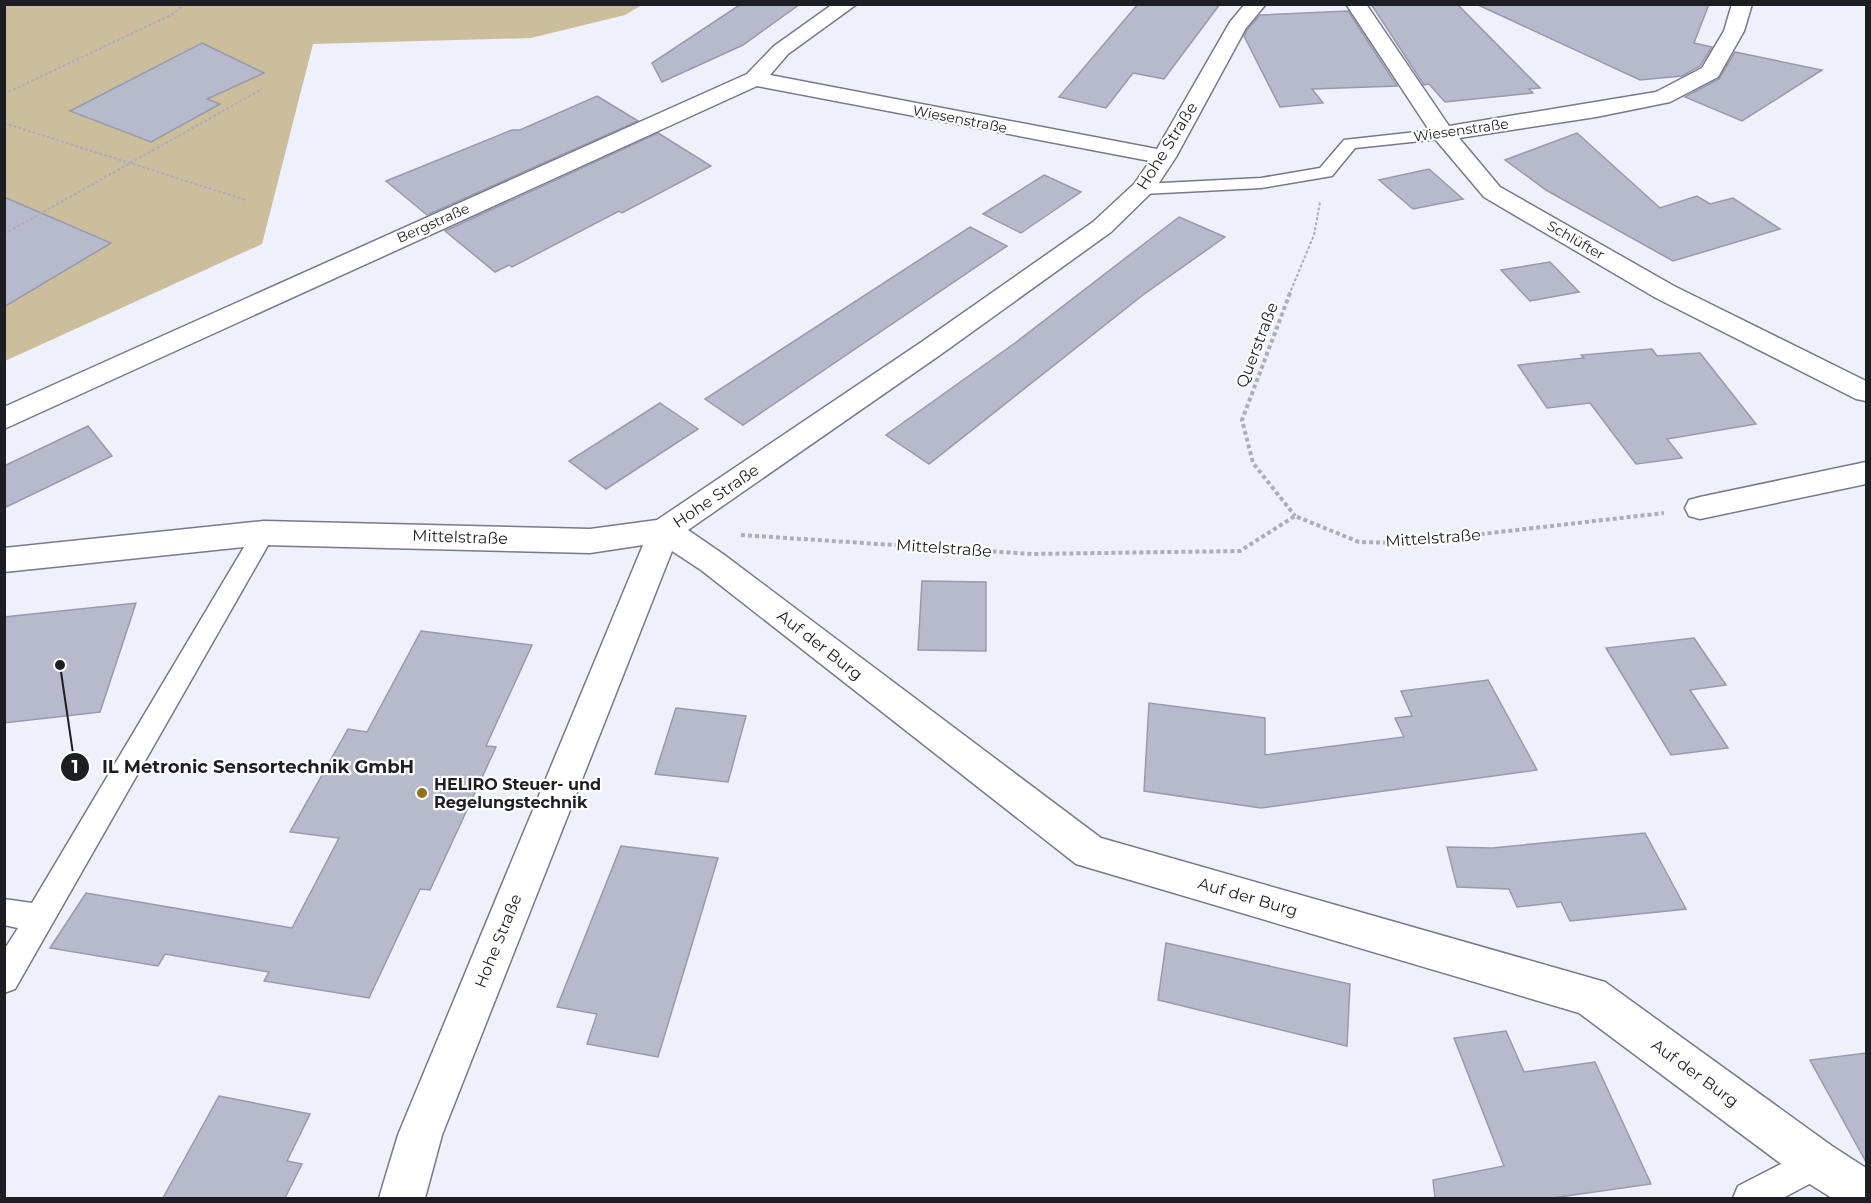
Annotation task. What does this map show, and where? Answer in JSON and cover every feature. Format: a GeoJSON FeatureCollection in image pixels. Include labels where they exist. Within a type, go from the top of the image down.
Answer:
{"type":"FeatureCollection","features":[{"type":"Feature","properties":{"kind":"street","name":"Bergstraße"},"geometry":{"type":"LineString","coordinates":[[4,419],[756,79],[781,50],[847,4]]}},
{"type":"Feature","properties":{"kind":"street","name":"Hohe Straße"},"geometry":{"type":"LineString","coordinates":[[402,1198],[420,1135],[665,530],[930,349],[1102,227],[1143,189],[1164,157],[1237,26],[1256,4]]}},
{"type":"Feature","properties":{"kind":"street","name":"Schlüfter"},"geometry":{"type":"LineString","coordinates":[[1356,4],[1443,134],[1492,192],[1665,292],[1866,392]]}},
{"type":"Feature","properties":{"kind":"street","name":"Wiesenstraße"},"geometry":{"type":"LineString","coordinates":[[1443,134],[1596,110],[1662,97],[1710,72],[1734,31],[1742,4]]}},
{"type":"Feature","properties":{"kind":"street","name":"Wiesenstraße"},"geometry":{"type":"LineString","coordinates":[[756,79],[1164,157]]}},
{"type":"Feature","properties":{"kind":"street"},"geometry":{"type":"LineString","coordinates":[[1700,508],[1866,473]]}},
{"type":"Feature","properties":{"kind":"street","name":"Mittelstraße"},"geometry":{"type":"LineString","coordinates":[[4,560],[264,533],[590,541],[665,530]]}},
{"type":"Feature","properties":{"kind":"street","name":"Auf der Burg"},"geometry":{"type":"LineString","coordinates":[[665,530],[712,562],[1089,852],[1590,996],[1816,1162],[1866,1194]]}},
{"type":"Feature","properties":{"kind":"lane","name":"Wiesenstraße"},"geometry":{"type":"LineString","coordinates":[[1326,172],[1350,144],[1443,134]]}},
{"type":"Feature","properties":{"kind":"lane"},"geometry":{"type":"LineString","coordinates":[[1143,189],[1261,183],[1326,172]]}},
{"type":"Feature","properties":{"kind":"lane"},"geometry":{"type":"LineString","coordinates":[[4,978],[264,533]]}},
{"type":"Feature","properties":{"kind":"lane"},"geometry":{"type":"LineString","coordinates":[[4,912],[40,918]]}},
{"type":"Feature","properties":{"kind":"lane"},"geometry":{"type":"LineString","coordinates":[[1750,1198],[1816,1162]]}},
{"type":"Feature","properties":{"kind":"path"},"geometry":{"type":"LineString","coordinates":[[4,94],[173,14],[185,4]]}},
{"type":"Feature","properties":{"kind":"path"},"geometry":{"type":"LineString","coordinates":[[4,234],[262,89]]}},
{"type":"Feature","properties":{"kind":"path"},"geometry":{"type":"LineString","coordinates":[[4,123],[246,200]]}},
{"type":"Feature","properties":{"kind":"path","name":"Querstraße"},"geometry":{"type":"LineString","coordinates":[[1295,516],[1253,463],[1242,420],[1271,340],[1314,235],[1326,172]]}},
{"type":"Feature","properties":{"kind":"path","name":"Mittelstraße"},"geometry":{"type":"LineString","coordinates":[[736,535],[1032,554],[1240,551],[1295,516],[1359,542],[1404,543],[1700,508]]}},
{"type":"Feature","properties":{"kind":"shaded area"},"geometry":{"type":"Polygon","coordinates":[[[4,5],[642,5],[625,15],[531,38],[313,44],[262,244],[5,361],[4,5]]]}},
{"type":"Feature","properties":{"kind":"building"},"geometry":{"type":"Polygon","coordinates":[[[741,4],[800,4],[743,45],[662,82],[652,63],[741,4]]]}},
{"type":"Feature","properties":{"kind":"building"},"geometry":{"type":"Polygon","coordinates":[[[1138,4],[1220,4],[1164,79],[1133,73],[1106,108],[1059,97],[1138,4]]]}},
{"type":"Feature","properties":{"kind":"building"},"geometry":{"type":"Polygon","coordinates":[[[1371,4],[1457,4],[1540,88],[1529,89],[1533,93],[1445,102],[1429,84],[1424,85],[1371,4]]]}},
{"type":"Feature","properties":{"kind":"building"},"geometry":{"type":"Polygon","coordinates":[[[1476,4],[1709,4],[1694,43],[1712,47],[1700,66],[1682,76],[1640,80],[1476,4]]]}},
{"type":"Feature","properties":{"kind":"building"},"geometry":{"type":"Polygon","coordinates":[[[1348,11],[1397,86],[1312,89],[1323,103],[1280,107],[1244,36],[1248,29],[1260,15],[1348,11]]]}},
{"type":"Feature","properties":{"kind":"building"},"geometry":{"type":"Polygon","coordinates":[[[202,43],[264,73],[207,99],[220,104],[151,142],[70,111],[202,43]]]}},
{"type":"Feature","properties":{"kind":"building"},"geometry":{"type":"Polygon","coordinates":[[[1735,52],[1822,70],[1742,121],[1685,97],[1719,79],[1735,52]]]}},
{"type":"Feature","properties":{"kind":"building"},"geometry":{"type":"Polygon","coordinates":[[[597,96],[638,121],[427,215],[386,181],[512,130],[520,130],[597,96]]]}},
{"type":"Feature","properties":{"kind":"building"},"geometry":{"type":"Polygon","coordinates":[[[658,133],[711,166],[512,267],[509,265],[495,272],[445,231],[658,133]]]}},
{"type":"Feature","properties":{"kind":"building"},"geometry":{"type":"Polygon","coordinates":[[[1577,133],[1660,208],[1697,196],[1710,204],[1733,198],[1780,229],[1673,261],[1546,190],[1505,160],[1577,133]]]}},
{"type":"Feature","properties":{"kind":"building"},"geometry":{"type":"Polygon","coordinates":[[[1429,169],[1463,199],[1413,209],[1379,180],[1429,169]]]}},
{"type":"Feature","properties":{"kind":"building"},"geometry":{"type":"Polygon","coordinates":[[[1044,175],[1081,192],[1021,233],[983,214],[1044,175]]]}},
{"type":"Feature","properties":{"kind":"building"},"geometry":{"type":"Polygon","coordinates":[[[4,197],[111,243],[4,307],[4,197]]]}},
{"type":"Feature","properties":{"kind":"building"},"geometry":{"type":"Polygon","coordinates":[[[1179,217],[1225,237],[1143,295],[929,464],[886,435],[1015,343],[1179,217]]]}},
{"type":"Feature","properties":{"kind":"building"},"geometry":{"type":"Polygon","coordinates":[[[970,227],[1007,246],[743,425],[705,399],[970,227]]]}},
{"type":"Feature","properties":{"kind":"building"},"geometry":{"type":"Polygon","coordinates":[[[1550,262],[1579,292],[1530,301],[1501,270],[1550,262]]]}},
{"type":"Feature","properties":{"kind":"building"},"geometry":{"type":"Polygon","coordinates":[[[1652,349],[1657,356],[1700,353],[1756,424],[1667,439],[1682,458],[1636,464],[1590,403],[1547,408],[1518,365],[1584,358],[1581,355],[1652,349]]]}},
{"type":"Feature","properties":{"kind":"building"},"geometry":{"type":"Polygon","coordinates":[[[660,403],[698,429],[606,489],[569,461],[660,403]]]}},
{"type":"Feature","properties":{"kind":"building"},"geometry":{"type":"Polygon","coordinates":[[[88,426],[112,456],[4,508],[4,466],[88,426]]]}},
{"type":"Feature","properties":{"kind":"building"},"geometry":{"type":"Polygon","coordinates":[[[922,581],[986,582],[986,651],[918,650],[922,581]]]}},
{"type":"Feature","properties":{"kind":"building"},"geometry":{"type":"Polygon","coordinates":[[[136,603],[100,712],[4,723],[4,617],[136,603]]]}},
{"type":"Feature","properties":{"kind":"building","name":"HELIRO Steuer- und Regelungstechnik"},"geometry":{"type":"Polygon","coordinates":[[[421,631],[532,645],[486,746],[496,747],[430,890],[420,889],[369,998],[264,981],[269,972],[165,954],[158,966],[50,948],[86,893],[292,928],[339,838],[290,832],[348,729],[367,732],[421,631]]]}},
{"type":"Feature","properties":{"kind":"building"},"geometry":{"type":"Polygon","coordinates":[[[1694,638],[1726,685],[1690,690],[1728,748],[1671,755],[1606,648],[1694,638]]]}},
{"type":"Feature","properties":{"kind":"building"},"geometry":{"type":"Polygon","coordinates":[[[1488,680],[1537,770],[1261,808],[1144,791],[1149,703],[1265,718],[1265,755],[1404,737],[1395,718],[1412,716],[1401,691],[1488,680]]]}},
{"type":"Feature","properties":{"kind":"building"},"geometry":{"type":"Polygon","coordinates":[[[676,708],[746,716],[728,782],[655,774],[676,708]]]}},
{"type":"Feature","properties":{"kind":"building"},"geometry":{"type":"Polygon","coordinates":[[[1645,833],[1686,909],[1570,921],[1561,902],[1517,907],[1509,889],[1457,887],[1447,847],[1492,848],[1645,833]]]}},
{"type":"Feature","properties":{"kind":"building"},"geometry":{"type":"Polygon","coordinates":[[[621,846],[718,858],[658,1057],[587,1044],[597,1014],[557,1007],[621,846]]]}},
{"type":"Feature","properties":{"kind":"building"},"geometry":{"type":"Polygon","coordinates":[[[1166,943],[1350,984],[1347,1046],[1158,1000],[1166,943]]]}},
{"type":"Feature","properties":{"kind":"building"},"geometry":{"type":"Polygon","coordinates":[[[1506,1031],[1524,1072],[1595,1062],[1651,1184],[1552,1198],[1435,1198],[1433,1180],[1504,1166],[1454,1038],[1506,1031]]]}},
{"type":"Feature","properties":{"kind":"building"},"geometry":{"type":"Polygon","coordinates":[[[1866,1053],[1866,1162],[1810,1060],[1866,1053]]]}},
{"type":"Feature","properties":{"kind":"building"},"geometry":{"type":"Polygon","coordinates":[[[219,1096],[310,1114],[287,1161],[302,1164],[285,1198],[163,1198],[219,1096]]]}},
{"type":"Feature","properties":{"kind":"place","name":"IL Metronic Sensortechnik GmbH"},"geometry":{"type":"Point","coordinates":[60,665]}},
{"type":"Feature","properties":{"kind":"place","name":"HELIRO Steuer- und Regelungstechnik"},"geometry":{"type":"Point","coordinates":[422,793]}}]}
